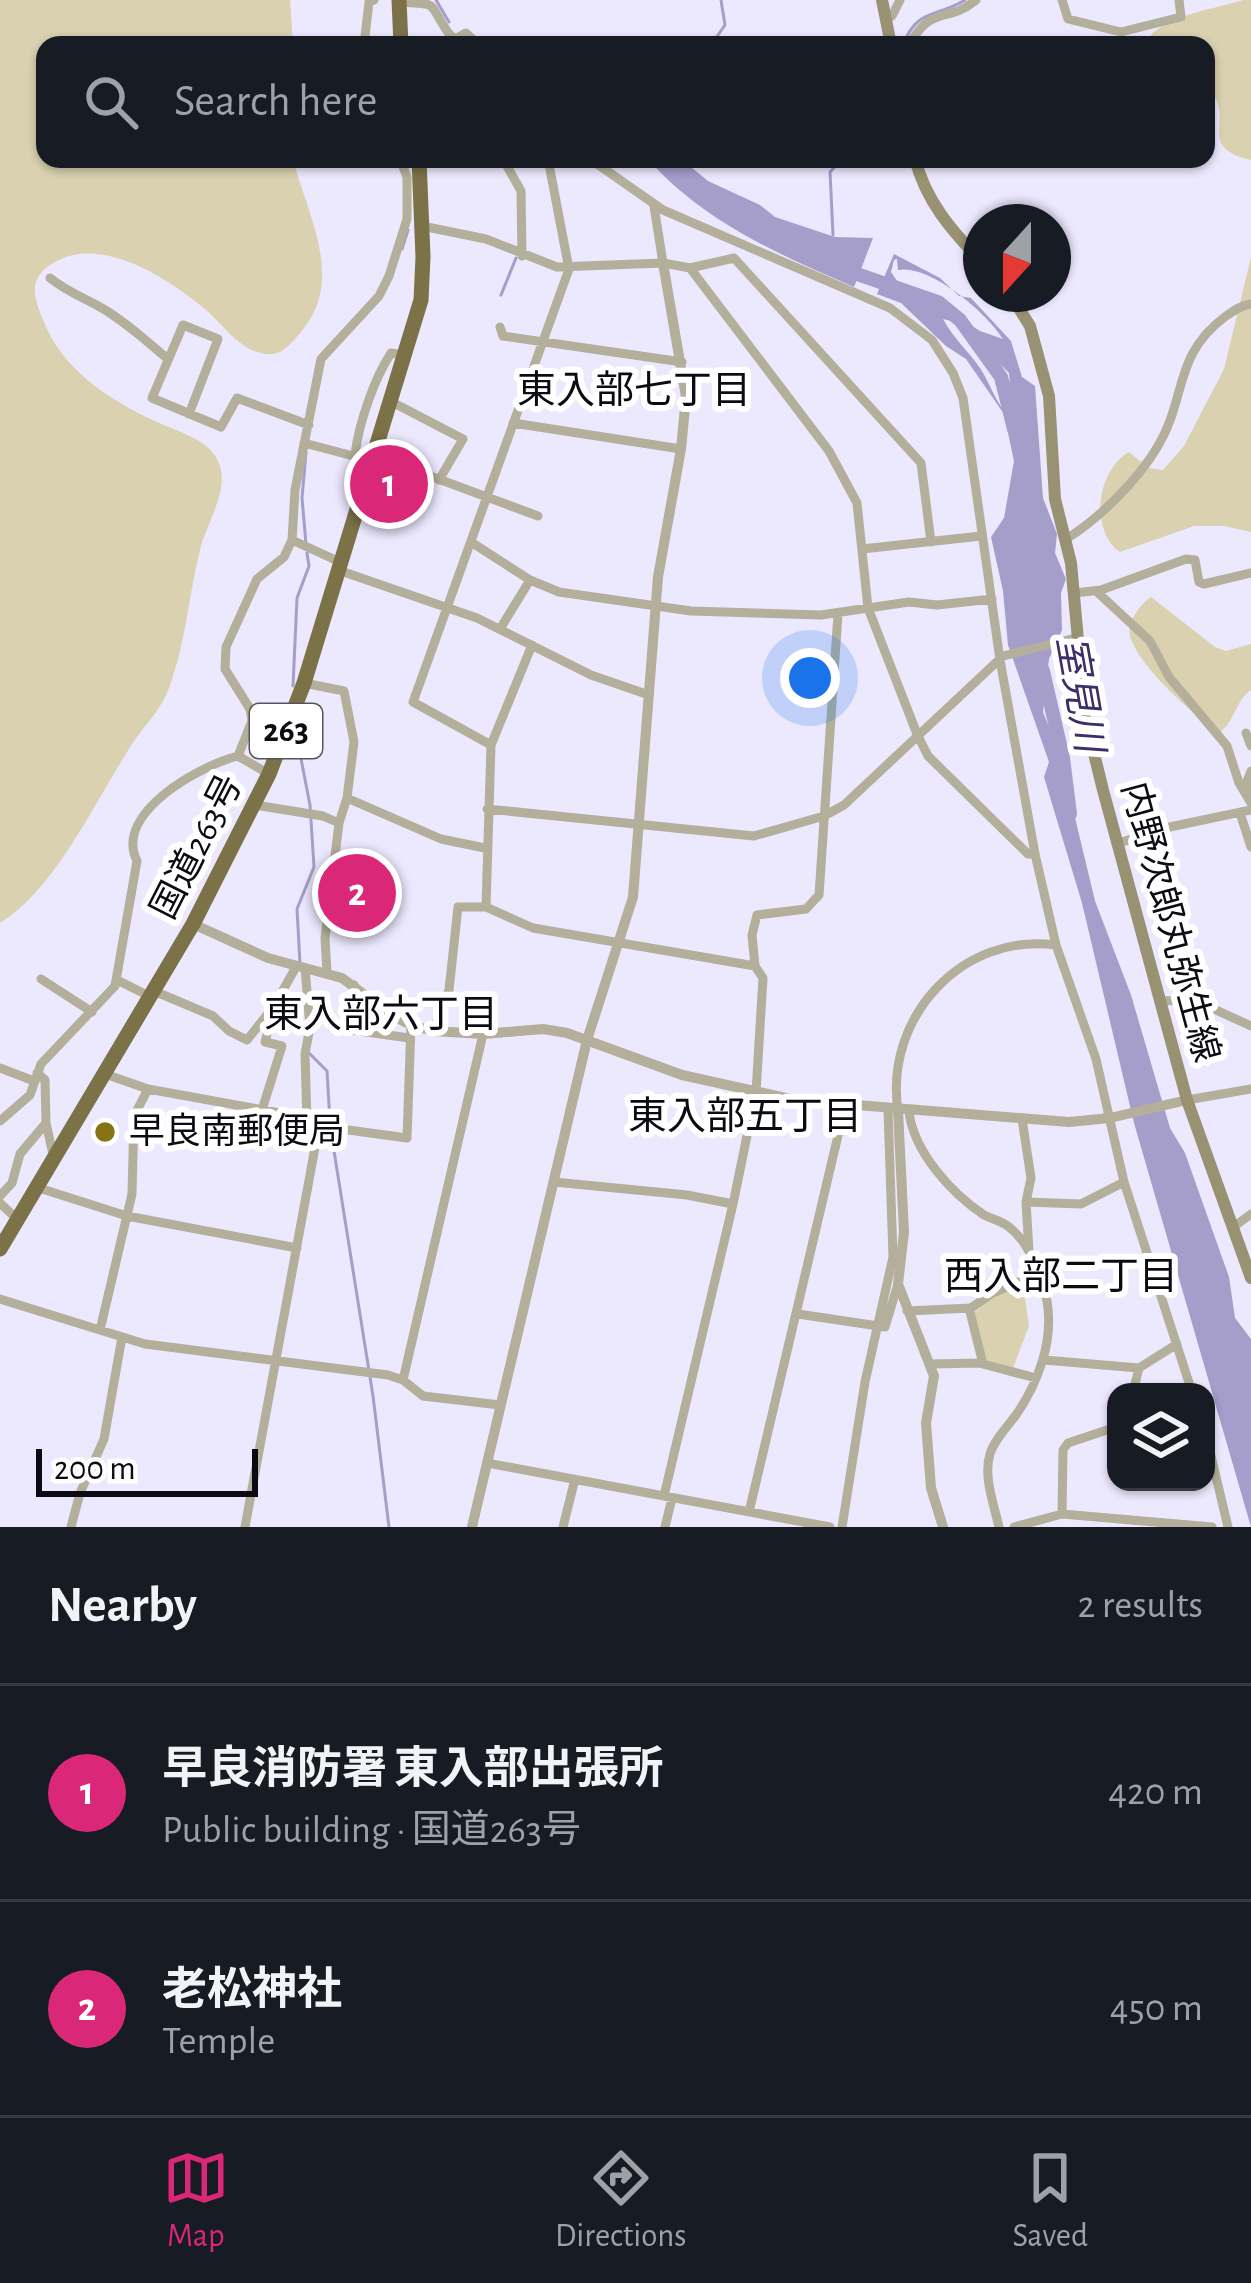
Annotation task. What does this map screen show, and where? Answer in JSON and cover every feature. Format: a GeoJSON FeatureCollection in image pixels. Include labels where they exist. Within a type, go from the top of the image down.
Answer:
{"type":"FeatureCollection","features":[{"type":"Feature","properties":{"kind":"highway"},"geometry":{"type":"LineString","coordinates":[[399,1],[401,36]]}},
{"type":"Feature","properties":{"kind":"highway","name":"国道263号"},"geometry":{"type":"LineString","coordinates":[[0,1250],[193,924],[255,805],[304,683],[339,566],[364,456],[390,401],[423,282],[416,222],[418,168]]}},
{"type":"Feature","properties":{"kind":"main road"},"geometry":{"type":"LineString","coordinates":[[882,0],[889,36]]}},
{"type":"Feature","properties":{"kind":"main road"},"geometry":{"type":"LineString","coordinates":[[918,168],[930,198],[963,243]]}},
{"type":"Feature","properties":{"kind":"main road","name":"内野次郎丸弥生線"},"geometry":{"type":"LineString","coordinates":[[1021,312],[1030,326],[1049,396],[1051,468],[1076,593],[1074,638],[1085,717],[1182,1102],[1251,1278]]}},
{"type":"Feature","properties":{"kind":"street"},"geometry":{"type":"LineString","coordinates":[[886,17],[892,16],[900,0]]}},
{"type":"Feature","properties":{"kind":"street"},"geometry":{"type":"LineString","coordinates":[[914,36],[922,23],[969,7],[976,0]]}},
{"type":"Feature","properties":{"kind":"street"},"geometry":{"type":"LineString","coordinates":[[1062,0],[1068,19],[1121,32],[1180,17],[1179,0]]}},
{"type":"Feature","properties":{"kind":"street"},"geometry":{"type":"LineString","coordinates":[[365,36],[371,1]]}},
{"type":"Feature","properties":{"kind":"street"},"geometry":{"type":"LineString","coordinates":[[399,1],[429,3],[451,36]]}},
{"type":"Feature","properties":{"kind":"street"},"geometry":{"type":"LineString","coordinates":[[301,545],[295,490],[321,359],[379,296],[416,222],[404,168]]}},
{"type":"Feature","properties":{"kind":"street"},"geometry":{"type":"LineString","coordinates":[[508,168],[520,190],[522,256]]}},
{"type":"Feature","properties":{"kind":"street"},"geometry":{"type":"LineString","coordinates":[[491,745],[412,702],[569,266],[550,168]]}},
{"type":"Feature","properties":{"kind":"street"},"geometry":{"type":"LineString","coordinates":[[602,168],[654,206],[890,308],[932,340],[953,373],[963,398],[980,536],[1035,854],[1056,945],[1096,1059],[1124,1182],[1189,1383]]}},
{"type":"Feature","properties":{"kind":"street"},"geometry":{"type":"LineString","coordinates":[[472,1527],[587,1040],[633,897],[662,542],[686,397],[654,206]]}},
{"type":"Feature","properties":{"kind":"street"},"geometry":{"type":"LineString","coordinates":[[416,222],[486,239],[543,264],[663,263],[690,268],[734,258],[921,463],[931,542]]}},
{"type":"Feature","properties":{"kind":"street"},"geometry":{"type":"LineString","coordinates":[[690,268],[830,451],[857,502],[868,608],[928,756],[1028,854],[1035,854]]}},
{"type":"Feature","properties":{"kind":"street"},"geometry":{"type":"LineString","coordinates":[[50,278],[130,327],[168,359]]}},
{"type":"Feature","properties":{"kind":"street"},"geometry":{"type":"LineString","coordinates":[[1066,539],[1131,482],[1156,451],[1204,332],[1251,304]]}},
{"type":"Feature","properties":{"kind":"street"},"geometry":{"type":"LineString","coordinates":[[189,414],[218,339],[183,325],[152,398],[189,414],[221,427],[237,398],[309,425]]}},
{"type":"Feature","properties":{"kind":"street"},"geometry":{"type":"LineString","coordinates":[[500,327],[503,336],[682,362]]}},
{"type":"Feature","properties":{"kind":"street"},"geometry":{"type":"LineString","coordinates":[[364,456],[359,428],[382,366],[392,353],[404,355]]}},
{"type":"Feature","properties":{"kind":"street"},"geometry":{"type":"LineString","coordinates":[[390,401],[463,439],[440,480]]}},
{"type":"Feature","properties":{"kind":"street"},"geometry":{"type":"LineString","coordinates":[[513,423],[681,449]]}},
{"type":"Feature","properties":{"kind":"street"},"geometry":{"type":"LineString","coordinates":[[304,443],[364,456],[538,516]]}},
{"type":"Feature","properties":{"kind":"street"},"geometry":{"type":"LineString","coordinates":[[862,549],[980,536]]}},
{"type":"Feature","properties":{"kind":"street"},"geometry":{"type":"LineString","coordinates":[[471,542],[530,580],[559,592],[692,611],[838,614],[992,599]]}},
{"type":"Feature","properties":{"kind":"street"},"geometry":{"type":"LineString","coordinates":[[301,545],[393,592],[448,606],[591,675],[649,695]]}},
{"type":"Feature","properties":{"kind":"street"},"geometry":{"type":"LineString","coordinates":[[238,756],[252,721],[250,709],[225,670],[226,647],[257,579],[301,545]]}},
{"type":"Feature","properties":{"kind":"street"},"geometry":{"type":"LineString","coordinates":[[1076,593],[1096,591],[1186,559],[1195,560],[1199,582],[1204,584],[1251,573]]}},
{"type":"Feature","properties":{"kind":"street"},"geometry":{"type":"LineString","coordinates":[[500,629],[530,580]]}},
{"type":"Feature","properties":{"kind":"street"},"geometry":{"type":"LineString","coordinates":[[1096,591],[1150,641],[1169,677],[1227,746],[1248,808],[1251,847]]}},
{"type":"Feature","properties":{"kind":"street"},"geometry":{"type":"LineString","coordinates":[[665,1527],[756,1092],[764,978],[755,966],[752,935],[757,916],[806,909],[819,895],[838,614]]}},
{"type":"Feature","properties":{"kind":"street"},"geometry":{"type":"LineString","coordinates":[[487,809],[754,836],[824,816],[844,805],[1001,658],[1074,638]]}},
{"type":"Feature","properties":{"kind":"street"},"geometry":{"type":"LineString","coordinates":[[486,907],[491,745],[532,645]]}},
{"type":"Feature","properties":{"kind":"street"},"geometry":{"type":"LineString","coordinates":[[304,683],[344,692],[354,742],[325,938],[327,972]]}},
{"type":"Feature","properties":{"kind":"street"},"geometry":{"type":"LineString","coordinates":[[1246,733],[1251,746]]}},
{"type":"Feature","properties":{"kind":"street"},"geometry":{"type":"LineString","coordinates":[[0,1121],[30,1095],[36,1077],[117,980],[137,860],[132,850],[152,803],[201,768],[238,756],[269,773]]}},
{"type":"Feature","properties":{"kind":"street"},"geometry":{"type":"LineString","coordinates":[[1251,771],[1246,784],[1251,793]]}},
{"type":"Feature","properties":{"kind":"street"},"geometry":{"type":"LineString","coordinates":[[347,798],[441,839],[485,848]]}},
{"type":"Feature","properties":{"kind":"street"},"geometry":{"type":"LineString","coordinates":[[255,805],[339,823]]}},
{"type":"Feature","properties":{"kind":"street"},"geometry":{"type":"LineString","coordinates":[[1116,844],[1248,808]]}},
{"type":"Feature","properties":{"kind":"street"},"geometry":{"type":"LineString","coordinates":[[433,1030],[449,990],[458,907],[486,907],[533,928],[755,966]]}},
{"type":"Feature","properties":{"kind":"street"},"geometry":{"type":"LineString","coordinates":[[193,924],[354,985],[410,1032]]}},
{"type":"Feature","properties":{"kind":"street"},"geometry":{"type":"LineString","coordinates":[[798,1314],[885,1327],[898,1284],[904,1232],[897,1066],[910,1021],[925,999],[988,952],[1011,944],[1056,945]]}},
{"type":"Feature","properties":{"kind":"street"},"geometry":{"type":"LineString","coordinates":[[117,980],[213,1016],[247,1040],[301,968]]}},
{"type":"Feature","properties":{"kind":"street"},"geometry":{"type":"LineString","coordinates":[[245,1527],[321,1126],[307,1051],[310,1027],[301,968]]}},
{"type":"Feature","properties":{"kind":"street"},"geometry":{"type":"LineString","coordinates":[[41,979],[92,1012]]}},
{"type":"Feature","properties":{"kind":"street"},"geometry":{"type":"LineString","coordinates":[[345,1029],[354,985]]}},
{"type":"Feature","properties":{"kind":"street"},"geometry":{"type":"LineString","coordinates":[[1159,1001],[1194,1000],[1251,1026]]}},
{"type":"Feature","properties":{"kind":"street"},"geometry":{"type":"LineString","coordinates":[[262,1110],[282,1046],[265,1042],[274,1006]]}},
{"type":"Feature","properties":{"kind":"street"},"geometry":{"type":"LineString","coordinates":[[331,1027],[483,1034],[544,1029],[682,1075],[756,1092],[898,1111],[1069,1122],[1113,1118],[1246,1091],[1251,1103]]}},
{"type":"Feature","properties":{"kind":"street"},"geometry":{"type":"LineString","coordinates":[[105,1074],[148,1089],[321,1126],[407,1138],[410,1032]]}},
{"type":"Feature","properties":{"kind":"street"},"geometry":{"type":"LineString","coordinates":[[403,1380],[483,1034]]}},
{"type":"Feature","properties":{"kind":"street"},"geometry":{"type":"LineString","coordinates":[[0,1068],[45,1080],[46,1123],[52,1150],[58,1154]]}},
{"type":"Feature","properties":{"kind":"street"},"geometry":{"type":"LineString","coordinates":[[100,1330],[132,1194],[134,1116],[148,1089]]}},
{"type":"Feature","properties":{"kind":"street"},"geometry":{"type":"LineString","coordinates":[[754,1527],[753,1512],[845,1106]]}},
{"type":"Feature","properties":{"kind":"street"},"geometry":{"type":"LineString","coordinates":[[898,1111],[932,1165],[971,1204],[1011,1228],[1039,1273],[1049,1322],[1044,1360],[1028,1398],[989,1455],[990,1492],[999,1527]]}},
{"type":"Feature","properties":{"kind":"street"},"geometry":{"type":"LineString","coordinates":[[842,1527],[865,1382],[895,1239],[898,1111]]}},
{"type":"Feature","properties":{"kind":"street"},"geometry":{"type":"LineString","coordinates":[[1022,1119],[1030,1178],[1026,1202],[1030,1253]]}},
{"type":"Feature","properties":{"kind":"street"},"geometry":{"type":"LineString","coordinates":[[19,1221],[0,1200],[12,1183],[20,1154],[46,1123]]}},
{"type":"Feature","properties":{"kind":"street"},"geometry":{"type":"LineString","coordinates":[[554,1181],[734,1204]]}},
{"type":"Feature","properties":{"kind":"street"},"geometry":{"type":"LineString","coordinates":[[1026,1202],[1081,1204],[1124,1182]]}},
{"type":"Feature","properties":{"kind":"street"},"geometry":{"type":"LineString","coordinates":[[39,1188],[127,1216],[297,1248]]}},
{"type":"Feature","properties":{"kind":"street"},"geometry":{"type":"LineString","coordinates":[[1232,1228],[1251,1214]]}},
{"type":"Feature","properties":{"kind":"street"},"geometry":{"type":"LineString","coordinates":[[907,1311],[969,1308],[1039,1273]]}},
{"type":"Feature","properties":{"kind":"street"},"geometry":{"type":"LineString","coordinates":[[898,1284],[931,1364],[933,1387],[926,1423],[931,1488],[943,1527]]}},
{"type":"Feature","properties":{"kind":"street"},"geometry":{"type":"LineString","coordinates":[[0,1300],[145,1344],[368,1373],[403,1380],[423,1396],[500,1405]]}},
{"type":"Feature","properties":{"kind":"street"},"geometry":{"type":"LineString","coordinates":[[969,1308],[983,1364]]}},
{"type":"Feature","properties":{"kind":"street"},"geometry":{"type":"LineString","coordinates":[[71,1527],[104,1439],[122,1337]]}},
{"type":"Feature","properties":{"kind":"street"},"geometry":{"type":"LineString","coordinates":[[1044,1360],[1139,1368],[1177,1344]]}},
{"type":"Feature","properties":{"kind":"street"},"geometry":{"type":"LineString","coordinates":[[931,1364],[983,1364],[1036,1378]]}},
{"type":"Feature","properties":{"kind":"street"},"geometry":{"type":"LineString","coordinates":[[1135,1383],[1139,1368]]}},
{"type":"Feature","properties":{"kind":"street"},"geometry":{"type":"LineString","coordinates":[[1062,1514],[1063,1450],[1068,1443],[1107,1430]]}},
{"type":"Feature","properties":{"kind":"street"},"geometry":{"type":"LineString","coordinates":[[487,1463],[830,1527]]}},
{"type":"Feature","properties":{"kind":"street"},"geometry":{"type":"LineString","coordinates":[[1215,1473],[1228,1527]]}},
{"type":"Feature","properties":{"kind":"street"},"geometry":{"type":"LineString","coordinates":[[563,1527],[575,1480]]}},
{"type":"Feature","properties":{"kind":"street"},"geometry":{"type":"LineString","coordinates":[[1014,1527],[1062,1514],[1211,1527]]}},
{"type":"Feature","properties":{"kind":"shaded area"},"geometry":{"type":"Polygon","coordinates":[[[0,0],[290,0],[292,36],[36,36],[36,168],[296,168],[322,269],[314,312],[292,342],[273,354],[244,345],[175,286],[116,258],[77,254],[51,264],[38,277],[38,308],[68,361],[113,398],[207,447],[217,459],[222,480],[201,546],[166,695],[58,865],[0,923],[0,0]]]}},
{"type":"Feature","properties":{"kind":"shaded area"},"geometry":{"type":"Polygon","coordinates":[[[1251,0],[1251,160],[1234,154],[1220,139],[1215,36],[1150,36],[1181,17],[1251,0]]]}},
{"type":"Feature","properties":{"kind":"shaded area"},"geometry":{"type":"Polygon","coordinates":[[[657,168],[692,168],[775,217],[835,237],[873,238],[854,287],[771,249],[717,218],[657,168]]]}},
{"type":"Feature","properties":{"kind":"shaded area"},"geometry":{"type":"Polygon","coordinates":[[[894,254],[953,290],[926,275],[898,270],[897,259],[891,272],[906,294],[1003,339],[979,312],[984,312],[1011,341],[1022,377],[1035,386],[1043,498],[1057,534],[1055,553],[1066,579],[1061,593],[1062,630],[1049,659],[1043,712],[1059,752],[1064,794],[1071,801],[1095,901],[1131,995],[1170,1128],[1185,1153],[1229,1277],[1235,1318],[1251,1339],[1251,1527],[1215,1403],[1215,1383],[1209,1383],[1134,1123],[1082,903],[1044,777],[1049,762],[1008,645],[991,537],[1004,518],[1014,461],[1004,414],[966,359],[901,303],[877,294],[894,254]],[[943,319],[980,368],[1002,408],[1012,412],[1009,373],[959,323],[943,319]]]}},
{"type":"Feature","properties":{"kind":"shaded area"},"geometry":{"type":"Polygon","coordinates":[[[1251,257],[1251,532],[1194,526],[1120,552],[1110,542],[1101,515],[1110,472],[1129,452],[1149,468],[1163,470],[1184,446],[1224,369],[1251,257]]]}},
{"type":"Feature","properties":{"kind":"shaded area"},"geometry":{"type":"Polygon","coordinates":[[[1151,597],[1215,647],[1226,651],[1251,644],[1251,690],[1220,732],[1169,690],[1135,648],[1130,625],[1151,597]]]}},
{"type":"Feature","properties":{"kind":"shaded area"},"geometry":{"type":"Polygon","coordinates":[[[1023,1284],[1029,1326],[1013,1368],[985,1361],[972,1314],[992,1297],[1023,1284]]]}},
{"type":"Feature","properties":{"kind":"waterway"},"geometry":{"type":"LineString","coordinates":[[436,0],[449,22]]}},
{"type":"Feature","properties":{"kind":"waterway"},"geometry":{"type":"LineString","coordinates":[[717,36],[725,25],[721,0]]}},
{"type":"Feature","properties":{"kind":"waterway"},"geometry":{"type":"LineString","coordinates":[[907,36],[921,19],[965,0]]}},
{"type":"Feature","properties":{"kind":"waterway"},"geometry":{"type":"LineString","coordinates":[[833,235],[830,172],[834,168]]}},
{"type":"Feature","properties":{"kind":"waterway"},"geometry":{"type":"LineString","coordinates":[[402,249],[408,230]]}},
{"type":"Feature","properties":{"kind":"waterway"},"geometry":{"type":"LineString","coordinates":[[501,295],[516,258]]}},
{"type":"Feature","properties":{"kind":"waterway","name":"室見川"},"geometry":{"type":"LineString","coordinates":[[847,263],[854,273],[938,302],[960,320],[1001,377],[1014,429]]}},
{"type":"Feature","properties":{"kind":"waterway"},"geometry":{"type":"LineString","coordinates":[[306,452],[302,498],[306,544]]}},
{"type":"Feature","properties":{"kind":"waterway"},"geometry":{"type":"LineString","coordinates":[[293,686],[297,598],[309,566],[307,553]]}},
{"type":"Feature","properties":{"kind":"waterway","name":"室見川"},"geometry":{"type":"LineString","coordinates":[[1043,671],[1070,814]]}},
{"type":"Feature","properties":{"kind":"waterway"},"geometry":{"type":"LineString","coordinates":[[297,738],[310,805],[314,867],[297,909],[300,964]]}},
{"type":"Feature","properties":{"kind":"waterway"},"geometry":{"type":"LineString","coordinates":[[307,1051],[327,1071],[330,1122]]}},
{"type":"Feature","properties":{"kind":"waterway"},"geometry":{"type":"LineString","coordinates":[[331,1132],[389,1527]]}},
{"type":"Feature","properties":{"kind":"place","name":"早良消防署 東入部出張所"},"geometry":{"type":"Point","coordinates":[389,484]}},
{"type":"Feature","properties":{"kind":"place","name":"老松神社"},"geometry":{"type":"Point","coordinates":[357,893]}},
{"type":"Feature","properties":{"kind":"place","name":"早良南郵便局"},"geometry":{"type":"Point","coordinates":[105,1132]}},
{"type":"Feature","properties":{"kind":"district","name":"東入部七丁目"},"geometry":{"type":"Point","coordinates":[634,391]}},
{"type":"Feature","properties":{"kind":"district","name":"東入部六丁目"},"geometry":{"type":"Point","coordinates":[381,1015]}},
{"type":"Feature","properties":{"kind":"district","name":"東入部五丁目"},"geometry":{"type":"Point","coordinates":[745,1117]}},
{"type":"Feature","properties":{"kind":"district","name":"西入部二丁目"},"geometry":{"type":"Point","coordinates":[1061,1277]}}]}
